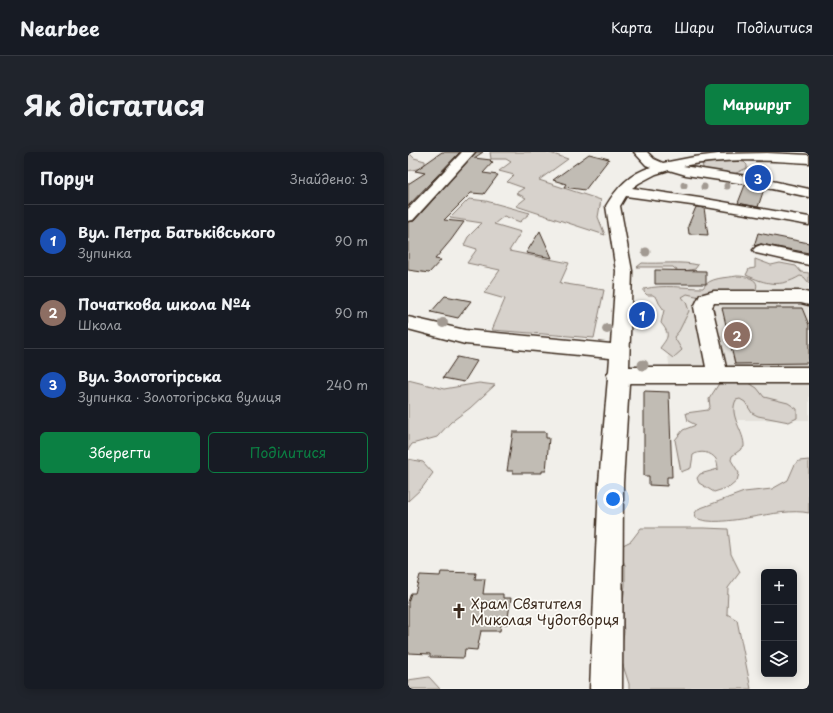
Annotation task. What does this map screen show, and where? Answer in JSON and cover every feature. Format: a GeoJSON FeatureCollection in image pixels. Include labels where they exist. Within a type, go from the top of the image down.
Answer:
{"type":"FeatureCollection","features":[{"type":"Feature","properties":{"kind":"street"},"geometry":{"type":"LineString","coordinates":[[408,217],[469,152]]}},
{"type":"Feature","properties":{"kind":"street"},"geometry":{"type":"LineString","coordinates":[[640,152],[650,162],[664,166],[686,171],[753,181],[809,193]]}},
{"type":"Feature","properties":{"kind":"street"},"geometry":{"type":"LineString","coordinates":[[606,689],[610,482],[622,326],[624,271],[613,206],[622,191],[633,180],[646,172],[689,160],[763,154],[809,159]]}},
{"type":"Feature","properties":{"kind":"street"},"geometry":{"type":"LineString","coordinates":[[622,191],[809,220]]}},
{"type":"Feature","properties":{"kind":"street"},"geometry":{"type":"LineString","coordinates":[[735,220],[809,234]]}},
{"type":"Feature","properties":{"kind":"street"},"geometry":{"type":"LineString","coordinates":[[761,250],[809,260]]}},
{"type":"Feature","properties":{"kind":"street"},"geometry":{"type":"LineString","coordinates":[[718,376],[703,307],[706,299],[714,297],[801,297],[809,299]]}},
{"type":"Feature","properties":{"kind":"street"},"geometry":{"type":"LineString","coordinates":[[408,324],[465,337],[619,352]]}},
{"type":"Feature","properties":{"kind":"street"},"geometry":{"type":"LineString","coordinates":[[618,375],[809,375]]}},
{"type":"Feature","properties":{"kind":"shaded area"},"geometry":{"type":"Polygon","coordinates":[[[408,152],[414,158],[425,161],[425,167],[408,171],[408,152]]]}},
{"type":"Feature","properties":{"kind":"shaded area"},"geometry":{"type":"Polygon","coordinates":[[[490,152],[547,152],[568,159],[539,180],[601,200],[598,217],[605,235],[516,206],[526,198],[516,193],[524,188],[507,182],[514,175],[499,171],[511,162],[506,159],[491,159],[490,152]]]}},
{"type":"Feature","properties":{"kind":"shaded area"},"geometry":{"type":"Polygon","coordinates":[[[702,162],[744,162],[747,165],[747,168],[734,174],[703,168],[702,162]]]}},
{"type":"Feature","properties":{"kind":"shaded area"},"geometry":{"type":"Polygon","coordinates":[[[469,199],[486,201],[530,213],[520,222],[504,216],[494,224],[521,232],[509,251],[569,263],[560,283],[604,290],[594,338],[492,330],[505,299],[484,293],[500,270],[467,263],[477,249],[464,245],[468,237],[482,223],[450,218],[469,199]]]}},
{"type":"Feature","properties":{"kind":"shaded area"},"geometry":{"type":"Polygon","coordinates":[[[755,259],[771,265],[780,263],[796,266],[801,272],[809,273],[809,283],[804,277],[800,276],[786,282],[773,283],[760,281],[746,275],[749,269],[755,268],[755,259]]]}},
{"type":"Feature","properties":{"kind":"shaded area"},"geometry":{"type":"Polygon","coordinates":[[[642,263],[678,263],[698,265],[695,269],[680,271],[673,267],[637,267],[642,263]]]}},
{"type":"Feature","properties":{"kind":"shaded area"},"geometry":{"type":"Polygon","coordinates":[[[737,276],[755,281],[757,287],[755,291],[714,300],[687,294],[682,297],[686,302],[689,311],[679,331],[674,337],[682,350],[673,358],[660,348],[667,336],[666,330],[661,323],[664,310],[657,298],[653,295],[647,295],[644,292],[644,289],[666,286],[703,288],[706,284],[713,280],[737,276]]]}},
{"type":"Feature","properties":{"kind":"shaded area"},"geometry":{"type":"Polygon","coordinates":[[[748,277],[809,277],[809,420],[726,420],[718,382],[671,381],[660,289],[752,289],[748,277]]]}},
{"type":"Feature","properties":{"kind":"shaded area"},"geometry":{"type":"Polygon","coordinates":[[[408,380],[444,389],[479,383],[495,385],[470,408],[451,422],[437,437],[412,444],[408,450],[408,380]]]}},
{"type":"Feature","properties":{"kind":"shaded area"},"geometry":{"type":"Polygon","coordinates":[[[720,382],[749,383],[757,388],[764,397],[788,403],[797,409],[797,418],[789,422],[758,416],[752,413],[745,402],[740,399],[736,400],[734,406],[735,418],[744,441],[744,447],[732,456],[731,460],[739,473],[737,481],[730,487],[714,492],[699,483],[697,478],[700,474],[718,469],[716,459],[708,453],[696,453],[693,455],[691,468],[681,472],[675,440],[683,430],[696,425],[688,421],[686,413],[708,410],[710,407],[709,399],[720,382]]]}},
{"type":"Feature","properties":{"kind":"shaded area"},"geometry":{"type":"Polygon","coordinates":[[[408,459],[423,462],[433,473],[422,488],[408,501],[408,459]]]}},
{"type":"Feature","properties":{"kind":"shaded area"},"geometry":{"type":"Polygon","coordinates":[[[809,460],[809,513],[782,513],[720,521],[707,521],[696,518],[695,513],[698,509],[744,492],[772,489],[788,480],[795,464],[799,461],[809,460]]]}},
{"type":"Feature","properties":{"kind":"shaded area"},"geometry":{"type":"Polygon","coordinates":[[[641,528],[728,529],[731,554],[740,572],[728,588],[727,614],[737,620],[751,689],[629,689],[629,684],[620,656],[624,632],[622,609],[625,585],[625,566],[619,547],[631,541],[641,528]]]}},
{"type":"Feature","properties":{"kind":"shaded area"},"geometry":{"type":"Polygon","coordinates":[[[429,677],[440,689],[408,689],[408,680],[429,677]]]}},
{"type":"Feature","properties":{"kind":"building"},"geometry":{"type":"Polygon","coordinates":[[[442,152],[460,152],[408,206],[408,184],[425,173],[415,171],[442,152]]]}},
{"type":"Feature","properties":{"kind":"building"},"geometry":{"type":"Polygon","coordinates":[[[476,152],[483,152],[474,158],[491,160],[490,161],[493,162],[483,173],[498,175],[484,194],[471,193],[444,220],[464,222],[435,259],[441,260],[429,273],[408,270],[408,222],[414,221],[476,152]]]}},
{"type":"Feature","properties":{"kind":"building"},"geometry":{"type":"Polygon","coordinates":[[[589,154],[609,159],[585,190],[564,187],[566,184],[553,180],[589,154]]]}},
{"type":"Feature","properties":{"kind":"building"},"geometry":{"type":"Polygon","coordinates":[[[745,185],[764,189],[758,207],[738,203],[745,185]]]}},
{"type":"Feature","properties":{"kind":"building"},"geometry":{"type":"Polygon","coordinates":[[[696,207],[704,208],[708,235],[689,234],[688,226],[696,207]]]}},
{"type":"Feature","properties":{"kind":"building"},"geometry":{"type":"Polygon","coordinates":[[[540,231],[552,258],[526,253],[540,231]]]}},
{"type":"Feature","properties":{"kind":"building"},"geometry":{"type":"Polygon","coordinates":[[[758,233],[809,243],[809,253],[761,244],[754,246],[758,233]]]}},
{"type":"Feature","properties":{"kind":"building"},"geometry":{"type":"Polygon","coordinates":[[[655,270],[706,271],[706,284],[655,284],[655,270]]]}},
{"type":"Feature","properties":{"kind":"building"},"geometry":{"type":"Polygon","coordinates":[[[445,296],[471,301],[458,318],[431,312],[445,296]]]}},
{"type":"Feature","properties":{"kind":"building"},"geometry":{"type":"Polygon","coordinates":[[[722,308],[802,308],[809,325],[809,363],[735,364],[722,308]]]}},
{"type":"Feature","properties":{"kind":"building"},"geometry":{"type":"Polygon","coordinates":[[[457,357],[477,361],[464,382],[443,378],[457,357]]]}},
{"type":"Feature","properties":{"kind":"building"},"geometry":{"type":"Polygon","coordinates":[[[644,391],[669,392],[672,477],[667,477],[667,486],[649,485],[649,476],[644,476],[644,391]]]}},
{"type":"Feature","properties":{"kind":"building"},"geometry":{"type":"Polygon","coordinates":[[[513,432],[546,432],[546,438],[549,438],[546,471],[542,471],[542,473],[513,473],[513,471],[507,471],[513,432]]]}},
{"type":"Feature","properties":{"kind":"building","name":"Храм Святителя Миколая Чудотворця"},"geometry":{"type":"Polygon","coordinates":[[[441,572],[476,573],[475,579],[485,579],[483,594],[503,594],[503,598],[511,598],[507,624],[501,624],[500,631],[481,631],[477,650],[465,649],[464,658],[430,657],[430,654],[408,653],[408,602],[411,593],[415,593],[420,575],[440,576],[441,572]]]}},
{"type":"Feature","properties":{"kind":"place","name":"Вул. Золотогірська"},"geometry":{"type":"Point","coordinates":[758,178]}},
{"type":"Feature","properties":{"kind":"place","name":"Вул. Петра Батьківського"},"geometry":{"type":"Point","coordinates":[642,315]}},
{"type":"Feature","properties":{"kind":"place","name":"Початкова школа №4"},"geometry":{"type":"Point","coordinates":[737,335]}},
{"type":"Feature","properties":{"kind":"place","name":"Храм Святителя Миколая Чудотворця"},"geometry":{"type":"Point","coordinates":[459,611]}}]}
